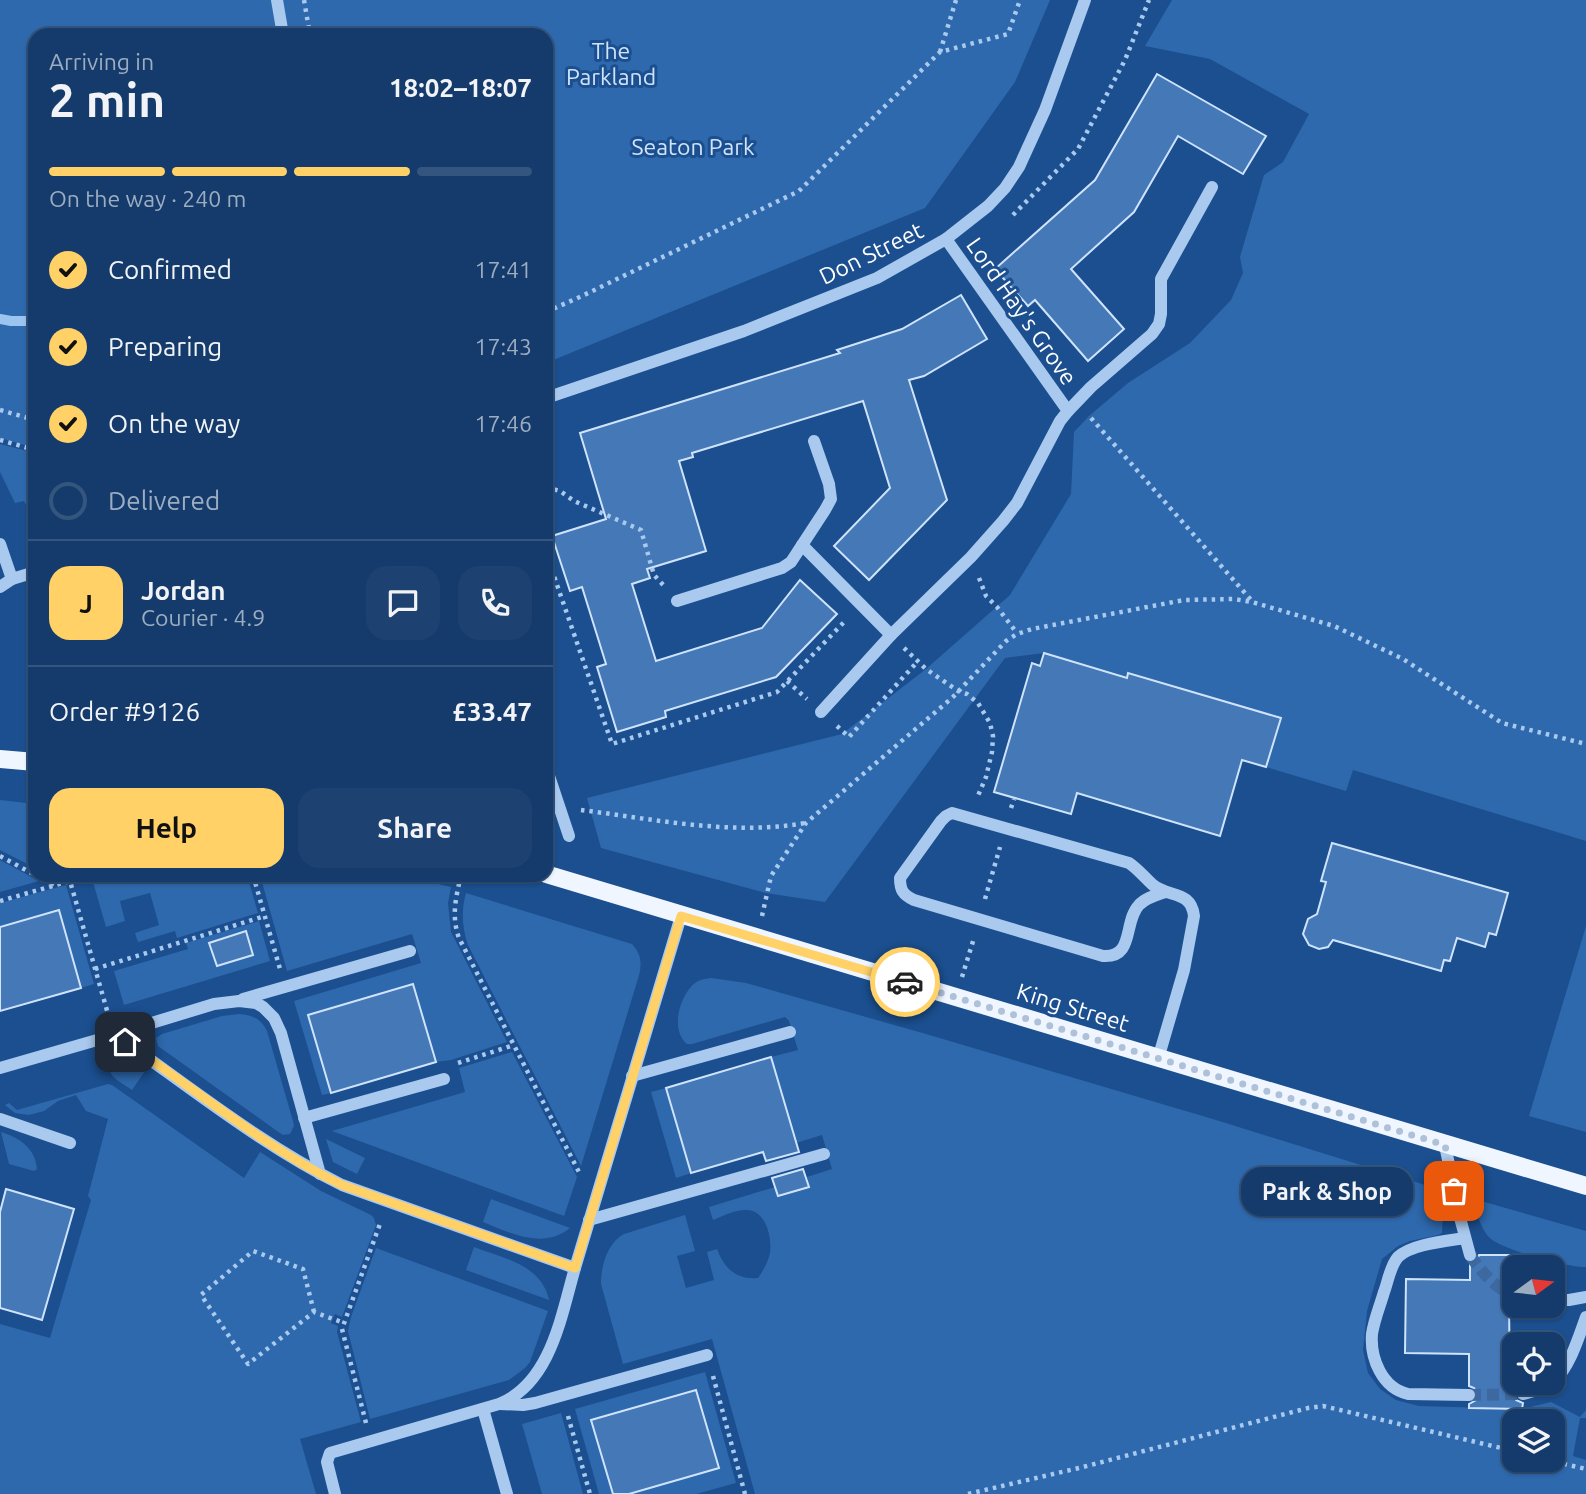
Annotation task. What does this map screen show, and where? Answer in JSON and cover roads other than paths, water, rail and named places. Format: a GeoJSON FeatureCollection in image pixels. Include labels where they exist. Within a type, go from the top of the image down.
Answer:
{"type":"FeatureCollection","features":[{"type":"Feature","properties":{"kind":"main road"},"geometry":{"type":"LineString","coordinates":[[0,759],[28,761]]}},
{"type":"Feature","properties":{"kind":"main road","name":"King Street"},"geometry":{"type":"LineString","coordinates":[[553,876],[1586,1186]]}},
{"type":"Feature","properties":{"kind":"street"},"geometry":{"type":"LineString","coordinates":[[277,0],[282,28]]}},
{"type":"Feature","properties":{"kind":"street","name":"Don Street"},"geometry":{"type":"LineString","coordinates":[[553,396],[744,331],[877,278],[946,240],[988,206],[1005,188],[1019,167],[1045,110],[1085,0]]}},
{"type":"Feature","properties":{"kind":"street"},"geometry":{"type":"LineString","coordinates":[[1068,411],[1082,395],[1152,334],[1159,324],[1161,279],[1212,187]]}},
{"type":"Feature","properties":{"kind":"street","name":"Lord Hay's Grove"},"geometry":{"type":"LineString","coordinates":[[821,712],[891,635],[971,557],[1003,521],[1017,503],[1055,430],[1068,411],[946,240]]}},
{"type":"Feature","properties":{"kind":"street"},"geometry":{"type":"LineString","coordinates":[[677,601],[782,568],[791,562],[831,499],[829,484],[814,441]]}},
{"type":"Feature","properties":{"kind":"street"},"geometry":{"type":"LineString","coordinates":[[0,544],[12,579]]}},
{"type":"Feature","properties":{"kind":"street"},"geometry":{"type":"LineString","coordinates":[[802,545],[891,635]]}},
{"type":"Feature","properties":{"kind":"street"},"geometry":{"type":"LineString","coordinates":[[0,587],[12,579],[28,574]]}},
{"type":"Feature","properties":{"kind":"street"},"geometry":{"type":"LineString","coordinates":[[553,787],[569,836]]}},
{"type":"Feature","properties":{"kind":"street"},"geometry":{"type":"LineString","coordinates":[[1158,1059],[1184,970],[1194,916],[1194,910],[1181,895],[1165,892],[1153,885],[1129,863],[952,813],[946,816],[900,878],[900,888],[904,896],[914,900],[1111,957],[1120,953],[1125,944],[1139,904],[1165,892]]}},
{"type":"Feature","properties":{"kind":"street"},"geometry":{"type":"LineString","coordinates":[[335,1494],[327,1462],[330,1454],[511,1399],[525,1386],[547,1355],[556,1333],[681,916]]}},
{"type":"Feature","properties":{"kind":"street"},"geometry":{"type":"LineString","coordinates":[[0,1068],[214,1004],[236,1001],[410,951]]}},
{"type":"Feature","properties":{"kind":"street"},"geometry":{"type":"LineString","coordinates":[[236,1001],[256,1003],[274,1018],[281,1033],[320,1174]]}},
{"type":"Feature","properties":{"kind":"street"},"geometry":{"type":"LineString","coordinates":[[632,1076],[790,1032]]}},
{"type":"Feature","properties":{"kind":"street"},"geometry":{"type":"LineString","coordinates":[[109,1036],[125,1042],[275,1147],[342,1185],[575,1268]]}},
{"type":"Feature","properties":{"kind":"street"},"geometry":{"type":"LineString","coordinates":[[304,1118],[444,1079]]}},
{"type":"Feature","properties":{"kind":"street"},"geometry":{"type":"LineString","coordinates":[[0,1119],[70,1143]]}},
{"type":"Feature","properties":{"kind":"street"},"geometry":{"type":"LineString","coordinates":[[1445,1145],[1470,1255]]}},
{"type":"Feature","properties":{"kind":"street"},"geometry":{"type":"LineString","coordinates":[[589,1220],[824,1154]]}},
{"type":"Feature","properties":{"kind":"street"},"geometry":{"type":"LineString","coordinates":[[1465,1238],[1409,1250],[1397,1258],[1372,1335],[1378,1368],[1387,1383],[1398,1392],[1469,1395]]}},
{"type":"Feature","properties":{"kind":"street"},"geometry":{"type":"LineString","coordinates":[[1565,1300],[1586,1297]]}},
{"type":"Feature","properties":{"kind":"street"},"geometry":{"type":"LineString","coordinates":[[1565,1366],[1586,1317]]}},
{"type":"Feature","properties":{"kind":"street"},"geometry":{"type":"LineString","coordinates":[[499,1404],[523,1405],[707,1355]]}},
{"type":"Feature","properties":{"kind":"street"},"geometry":{"type":"LineString","coordinates":[[483,1409],[507,1494]]}},
{"type":"Feature","properties":{"kind":"waterway"},"geometry":{"type":"LineString","coordinates":[[0,319],[28,321]]}},
{"type":"Feature","properties":{"kind":"tunnel"},"geometry":{"type":"LineString","coordinates":[[1470,1255],[1487,1277],[1502,1289]]}},
{"type":"Feature","properties":{"kind":"tunnel"},"geometry":{"type":"LineString","coordinates":[[1469,1395],[1502,1394]]}},
{"type":"Feature","properties":{"kind":"place","name":"Park & Shop"},"geometry":{"type":"Point","coordinates":[1454,1191]}},
{"type":"Feature","properties":{"kind":"park label","name":"The Parkland"},"geometry":{"type":"Point","coordinates":[611,63]}},
{"type":"Feature","properties":{"kind":"park label","name":"Seaton Park"},"geometry":{"type":"Point","coordinates":[693,146]}}]}
